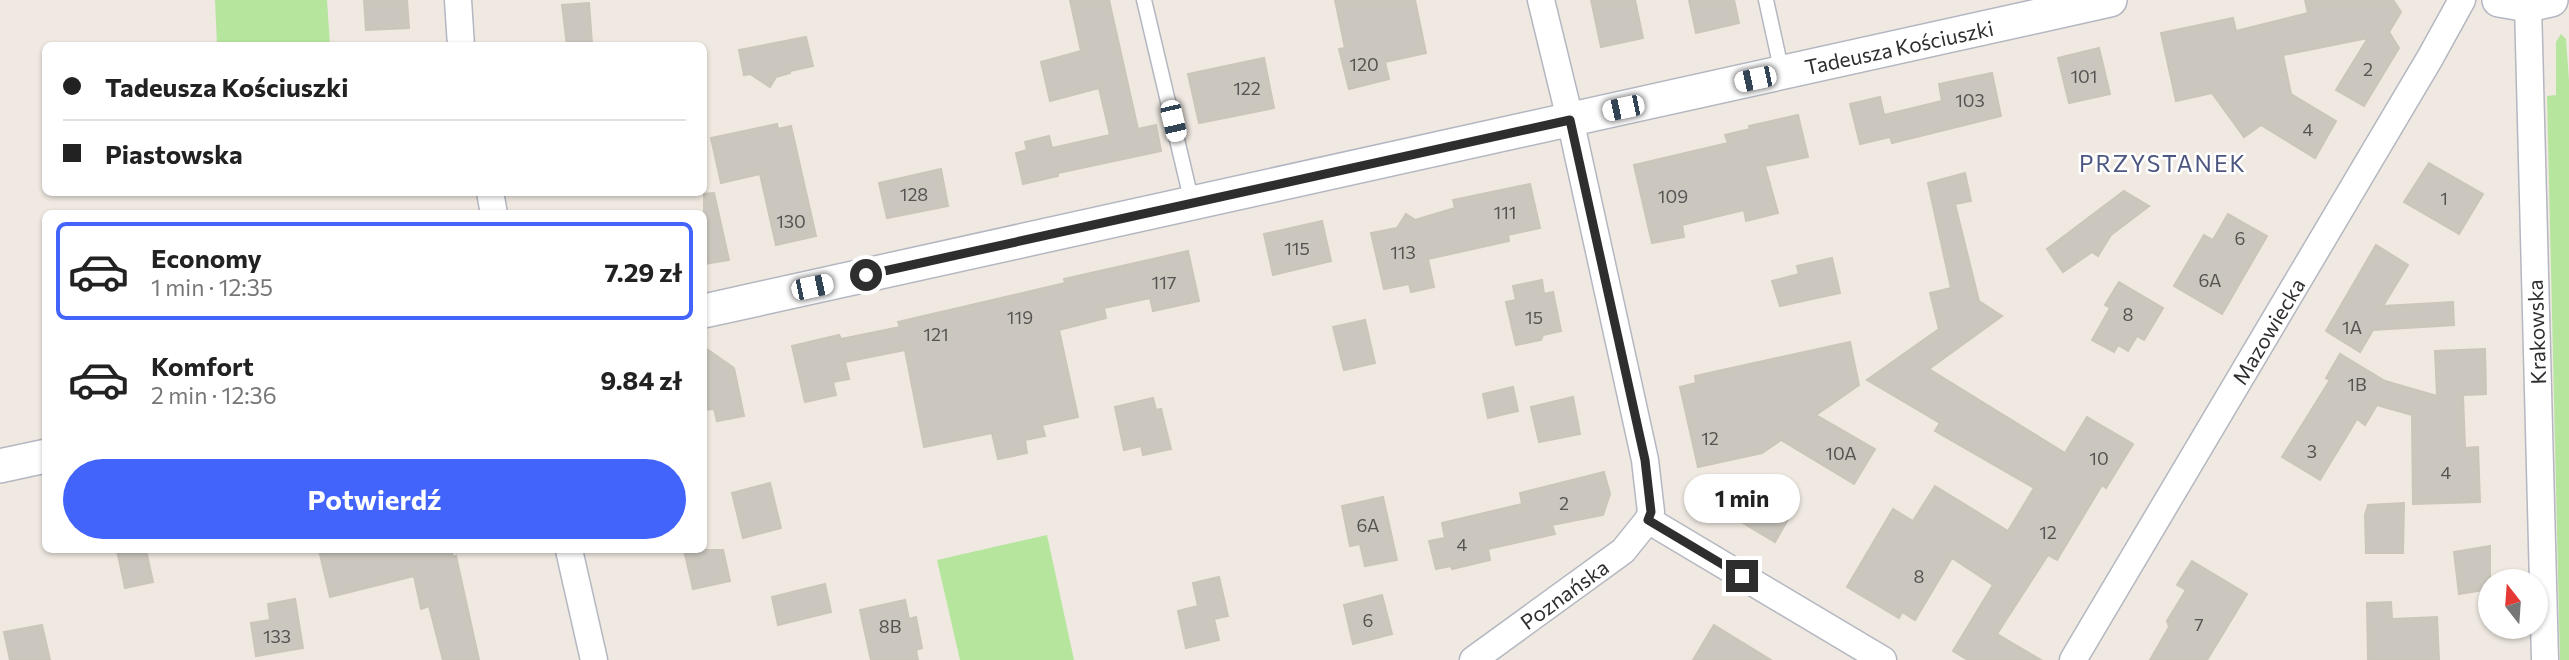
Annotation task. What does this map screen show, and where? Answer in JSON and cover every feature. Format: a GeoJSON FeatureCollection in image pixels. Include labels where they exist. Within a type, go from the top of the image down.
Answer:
{"type":"FeatureCollection","features":[{"type":"Feature","properties":{"kind":"street"},"geometry":{"type":"LineString","coordinates":[[457,0],[461,42]]}},
{"type":"Feature","properties":{"kind":"street"},"geometry":{"type":"LineString","coordinates":[[1541,0],[1645,460],[1651,512],[1648,520],[1883,660]]}},
{"type":"Feature","properties":{"kind":"street","name":"Tadeusza Kościuszki"},"geometry":{"type":"LineString","coordinates":[[707,310],[2110,0]]}},
{"type":"Feature","properties":{"kind":"street","name":"Mazowiecka"},"geometry":{"type":"LineString","coordinates":[[2073,660],[2462,0]]}},
{"type":"Feature","properties":{"kind":"street","name":"Krakowska"},"geometry":{"type":"LineString","coordinates":[[2526,2],[2545,660]]}},
{"type":"Feature","properties":{"kind":"street"},"geometry":{"type":"LineString","coordinates":[[0,466],[42,457]]}},
{"type":"Feature","properties":{"kind":"street","name":"Poznańska"},"geometry":{"type":"LineString","coordinates":[[1473,660],[1623,551],[1648,520]]}},
{"type":"Feature","properties":{"kind":"street"},"geometry":{"type":"LineString","coordinates":[[570,553],[594,660]]}},
{"type":"Feature","properties":{"kind":"lane"},"geometry":{"type":"LineString","coordinates":[[1144,0],[1192,203]]}},
{"type":"Feature","properties":{"kind":"lane"},"geometry":{"type":"LineString","coordinates":[[1766,0],[1782,73]]}},
{"type":"Feature","properties":{"kind":"green space"},"geometry":{"type":"Polygon","coordinates":[[[215,0],[327,0],[330,42],[217,42],[215,0]]]}},
{"type":"Feature","properties":{"kind":"green space"},"geometry":{"type":"Polygon","coordinates":[[[2561,34],[2566,39],[2569,81],[2569,660],[2560,660],[2547,96],[2556,95],[2556,42],[2561,34]]]}},
{"type":"Feature","properties":{"kind":"green space"},"geometry":{"type":"Polygon","coordinates":[[[1047,535],[1074,660],[960,660],[937,560],[1047,535]]]}},
{"type":"Feature","properties":{"kind":"building"},"geometry":{"type":"Polygon","coordinates":[[[364,0],[407,0],[409,28],[366,30],[364,0]]]}},
{"type":"Feature","properties":{"kind":"building"},"geometry":{"type":"Polygon","coordinates":[[[1070,0],[1109,0],[1138,129],[1156,125],[1161,151],[1058,173],[1058,176],[1023,184],[1016,153],[1027,150],[1025,142],[1049,136],[1052,148],[1110,135],[1099,88],[1050,101],[1041,62],[1081,51],[1070,0]]]}},
{"type":"Feature","properties":{"kind":"building"},"geometry":{"type":"Polygon","coordinates":[[[1335,0],[1415,0],[1426,53],[1385,62],[1389,79],[1349,89],[1339,49],[1345,48],[1335,0]]]}},
{"type":"Feature","properties":{"kind":"building"},"geometry":{"type":"Polygon","coordinates":[[[1591,0],[1635,0],[1643,38],[1601,47],[1591,0]]]}},
{"type":"Feature","properties":{"kind":"building"},"geometry":{"type":"Polygon","coordinates":[[[1689,0],[1734,0],[1739,23],[1696,33],[1689,0]]]}},
{"type":"Feature","properties":{"kind":"building"},"geometry":{"type":"Polygon","coordinates":[[[2305,0],[2393,0],[2401,12],[2389,32],[2399,48],[2364,106],[2336,90],[2368,38],[2283,55],[2291,94],[2336,121],[2315,158],[2261,125],[2244,137],[2212,93],[2176,101],[2161,33],[2233,18],[2236,31],[2308,13],[2305,0]]]}},
{"type":"Feature","properties":{"kind":"building"},"geometry":{"type":"Polygon","coordinates":[[[589,3],[592,42],[567,42],[562,5],[589,3]]]}},
{"type":"Feature","properties":{"kind":"building"},"geometry":{"type":"Polygon","coordinates":[[[806,37],[813,66],[776,77],[770,87],[750,74],[744,75],[739,50],[806,37]]]}},
{"type":"Feature","properties":{"kind":"building"},"geometry":{"type":"Polygon","coordinates":[[[2099,48],[2110,94],[2069,103],[2058,58],[2099,48]]]}},
{"type":"Feature","properties":{"kind":"building"},"geometry":{"type":"Polygon","coordinates":[[[1264,58],[1274,108],[1199,123],[1188,74],[1264,58]]]}},
{"type":"Feature","properties":{"kind":"building"},"geometry":{"type":"Polygon","coordinates":[[[1992,73],[2001,116],[1892,143],[1890,137],[1860,144],[1850,104],[1880,97],[1884,115],[1942,101],[1939,84],[1992,73]]]}},
{"type":"Feature","properties":{"kind":"building"},"geometry":{"type":"Polygon","coordinates":[[[1798,115],[1808,157],[1765,166],[1778,213],[1746,221],[1744,210],[1682,225],[1684,237],[1652,243],[1634,165],[1728,143],[1725,135],[1750,129],[1749,126],[1798,115]]]}},
{"type":"Feature","properties":{"kind":"building"},"geometry":{"type":"Polygon","coordinates":[[[777,124],[778,129],[791,126],[816,236],[776,245],[760,174],[721,183],[711,138],[777,124]]]}},
{"type":"Feature","properties":{"kind":"building"},"geometry":{"type":"Polygon","coordinates":[[[2429,163],[2483,194],[2459,234],[2404,202],[2429,163]]]}},
{"type":"Feature","properties":{"kind":"building"},"geometry":{"type":"Polygon","coordinates":[[[941,169],[948,206],[887,218],[879,183],[941,169]]]}},
{"type":"Feature","properties":{"kind":"building"},"geometry":{"type":"Polygon","coordinates":[[[1965,173],[1971,201],[1955,204],[1979,301],[2002,316],[1929,369],[2065,453],[2087,417],[2133,444],[2106,488],[2102,485],[2057,560],[2048,555],[1997,634],[2041,660],[1968,660],[1953,651],[1993,585],[1952,558],[1915,620],[1902,612],[1899,618],[1847,587],[1893,509],[1913,521],[1935,486],[2008,531],[2034,488],[1935,431],[1940,423],[1867,380],[1939,329],[1930,293],[1951,288],[1928,183],[1965,173]]]}},
{"type":"Feature","properties":{"kind":"building"},"geometry":{"type":"Polygon","coordinates":[[[1530,184],[1540,228],[1508,235],[1509,241],[1428,259],[1434,287],[1411,292],[1409,284],[1384,289],[1371,233],[1397,228],[1406,214],[1415,220],[1455,208],[1453,200],[1530,184]]]}},
{"type":"Feature","properties":{"kind":"building"},"geometry":{"type":"Polygon","coordinates":[[[2124,191],[2149,206],[2111,235],[2098,256],[2092,252],[2063,272],[2047,249],[2124,191]]]}},
{"type":"Feature","properties":{"kind":"building"},"geometry":{"type":"Polygon","coordinates":[[[714,193],[729,260],[707,264],[707,210],[704,210],[704,196],[714,193]]]}},
{"type":"Feature","properties":{"kind":"building"},"geometry":{"type":"Polygon","coordinates":[[[2228,214],[2267,236],[2222,314],[2174,286],[2204,235],[2213,240],[2228,214]]]}},
{"type":"Feature","properties":{"kind":"building"},"geometry":{"type":"Polygon","coordinates":[[[1322,221],[1331,261],[1273,275],[1264,234],[1322,221]]]}},
{"type":"Feature","properties":{"kind":"building"},"geometry":{"type":"Polygon","coordinates":[[[2376,245],[2408,265],[2383,306],[2453,302],[2454,325],[2373,330],[2360,352],[2326,331],[2376,245]]]}},
{"type":"Feature","properties":{"kind":"building"},"geometry":{"type":"Polygon","coordinates":[[[1188,251],[1199,301],[1153,311],[1150,298],[1104,308],[1106,318],[1059,330],[1078,417],[1042,425],[1045,436],[1025,440],[1027,453],[998,459],[992,433],[924,447],[905,350],[845,362],[849,379],[833,382],[836,395],[805,402],[792,346],[839,335],[841,339],[900,327],[898,322],[1065,283],[1064,279],[1188,251]]]}},
{"type":"Feature","properties":{"kind":"building"},"geometry":{"type":"Polygon","coordinates":[[[1832,258],[1840,293],[1780,306],[1772,281],[1799,274],[1797,266],[1832,258]]]}},
{"type":"Feature","properties":{"kind":"building"},"geometry":{"type":"Polygon","coordinates":[[[1542,280],[1544,294],[1553,292],[1561,331],[1543,335],[1541,340],[1516,345],[1506,302],[1516,300],[1513,286],[1542,280]]]}},
{"type":"Feature","properties":{"kind":"building"},"geometry":{"type":"Polygon","coordinates":[[[2119,282],[2163,308],[2144,340],[2137,336],[2128,351],[2118,345],[2114,352],[2092,340],[2110,308],[2105,305],[2119,282]]]}},
{"type":"Feature","properties":{"kind":"building"},"geometry":{"type":"Polygon","coordinates":[[[1365,320],[1375,363],[1344,370],[1333,327],[1365,320]]]}},
{"type":"Feature","properties":{"kind":"building"},"geometry":{"type":"Polygon","coordinates":[[[1850,342],[1859,385],[1816,415],[1875,449],[1854,484],[1781,440],[1762,453],[1698,467],[1680,387],[1696,383],[1695,376],[1850,342]]]}},
{"type":"Feature","properties":{"kind":"building"},"geometry":{"type":"Polygon","coordinates":[[[707,349],[734,368],[744,416],[717,421],[714,409],[707,410],[707,349]]]}},
{"type":"Feature","properties":{"kind":"building"},"geometry":{"type":"Polygon","coordinates":[[[2485,349],[2486,394],[2463,395],[2465,448],[2478,447],[2480,502],[2413,504],[2412,415],[2377,405],[2365,425],[2357,419],[2320,480],[2282,457],[2330,380],[2326,378],[2340,354],[2385,381],[2437,396],[2435,351],[2485,349]]]}},
{"type":"Feature","properties":{"kind":"building"},"geometry":{"type":"Polygon","coordinates":[[[1513,387],[1518,411],[1488,418],[1483,394],[1513,387]]]}},
{"type":"Feature","properties":{"kind":"building"},"geometry":{"type":"Polygon","coordinates":[[[1573,397],[1580,434],[1539,442],[1531,407],[1573,397]]]}},
{"type":"Feature","properties":{"kind":"building"},"geometry":{"type":"Polygon","coordinates":[[[1153,398],[1156,410],[1161,409],[1171,449],[1143,455],[1141,446],[1124,450],[1115,407],[1153,398]]]}},
{"type":"Feature","properties":{"kind":"building"},"geometry":{"type":"Polygon","coordinates":[[[1604,472],[1610,494],[1603,515],[1552,525],[1555,534],[1488,549],[1490,560],[1452,569],[1451,566],[1436,569],[1429,541],[1445,538],[1442,523],[1522,504],[1520,493],[1604,472]]]}},
{"type":"Feature","properties":{"kind":"building"},"geometry":{"type":"Polygon","coordinates":[[[770,483],[781,528],[743,538],[732,493],[770,483]]]}},
{"type":"Feature","properties":{"kind":"building"},"geometry":{"type":"Polygon","coordinates":[[[1757,487],[1781,500],[1778,506],[1791,514],[1775,542],[1738,520],[1757,487]]]}},
{"type":"Feature","properties":{"kind":"building"},"geometry":{"type":"Polygon","coordinates":[[[1383,497],[1397,560],[1365,566],[1360,544],[1350,546],[1342,506],[1383,497]]]}},
{"type":"Feature","properties":{"kind":"building"},"geometry":{"type":"Polygon","coordinates":[[[2404,503],[2403,553],[2366,553],[2365,515],[2368,505],[2404,503]]]}},
{"type":"Feature","properties":{"kind":"building"},"geometry":{"type":"Polygon","coordinates":[[[2490,546],[2490,569],[2478,569],[2478,591],[2459,594],[2454,552],[2490,546]]]}},
{"type":"Feature","properties":{"kind":"building"},"geometry":{"type":"Polygon","coordinates":[[[723,550],[730,581],[693,589],[685,553],[723,550]]]}},
{"type":"Feature","properties":{"kind":"building"},"geometry":{"type":"Polygon","coordinates":[[[118,553],[147,553],[153,582],[125,588],[118,553]]]}},
{"type":"Feature","properties":{"kind":"building"},"geometry":{"type":"Polygon","coordinates":[[[320,553],[452,553],[453,557],[456,556],[479,660],[443,660],[429,606],[421,609],[414,576],[330,597],[320,553]]]}},
{"type":"Feature","properties":{"kind":"building"},"geometry":{"type":"Polygon","coordinates":[[[2192,561],[2247,594],[2207,660],[2150,660],[2169,627],[2167,621],[2186,590],[2177,585],[2192,561]]]}},
{"type":"Feature","properties":{"kind":"building"},"geometry":{"type":"Polygon","coordinates":[[[1219,577],[1228,616],[1214,619],[1219,640],[1186,648],[1178,611],[1198,606],[1193,583],[1219,577]]]}},
{"type":"Feature","properties":{"kind":"building"},"geometry":{"type":"Polygon","coordinates":[[[825,584],[831,612],[778,625],[772,597],[825,584]]]}},
{"type":"Feature","properties":{"kind":"building"},"geometry":{"type":"Polygon","coordinates":[[[1382,595],[1392,634],[1353,644],[1344,605],[1382,595]]]}},
{"type":"Feature","properties":{"kind":"building"},"geometry":{"type":"Polygon","coordinates":[[[295,599],[303,648],[256,656],[251,623],[270,620],[268,604],[295,599]]]}},
{"type":"Feature","properties":{"kind":"building"},"geometry":{"type":"Polygon","coordinates":[[[905,600],[909,619],[916,617],[922,648],[916,650],[918,660],[871,660],[860,610],[905,600]]]}},
{"type":"Feature","properties":{"kind":"building"},"geometry":{"type":"Polygon","coordinates":[[[2391,602],[2392,619],[2437,617],[2439,660],[2368,660],[2367,603],[2391,602]]]}},
{"type":"Feature","properties":{"kind":"building"},"geometry":{"type":"Polygon","coordinates":[[[42,625],[50,660],[10,660],[4,632],[42,625]]]}},
{"type":"Feature","properties":{"kind":"building"},"geometry":{"type":"Polygon","coordinates":[[[1714,625],[1771,660],[1693,660],[1714,625]]]}},
{"type":"Feature","properties":{"kind":"district","name":"PRZYSTANEK"},"geometry":{"type":"Point","coordinates":[2163,163]}},
{"type":"Feature","properties":{"kind":"route"},"geometry":{"type":"LineString","coordinates":[[866,275],[1570,120],[1645,460],[1651,512],[1648,520],[1742,576]]}}]}
